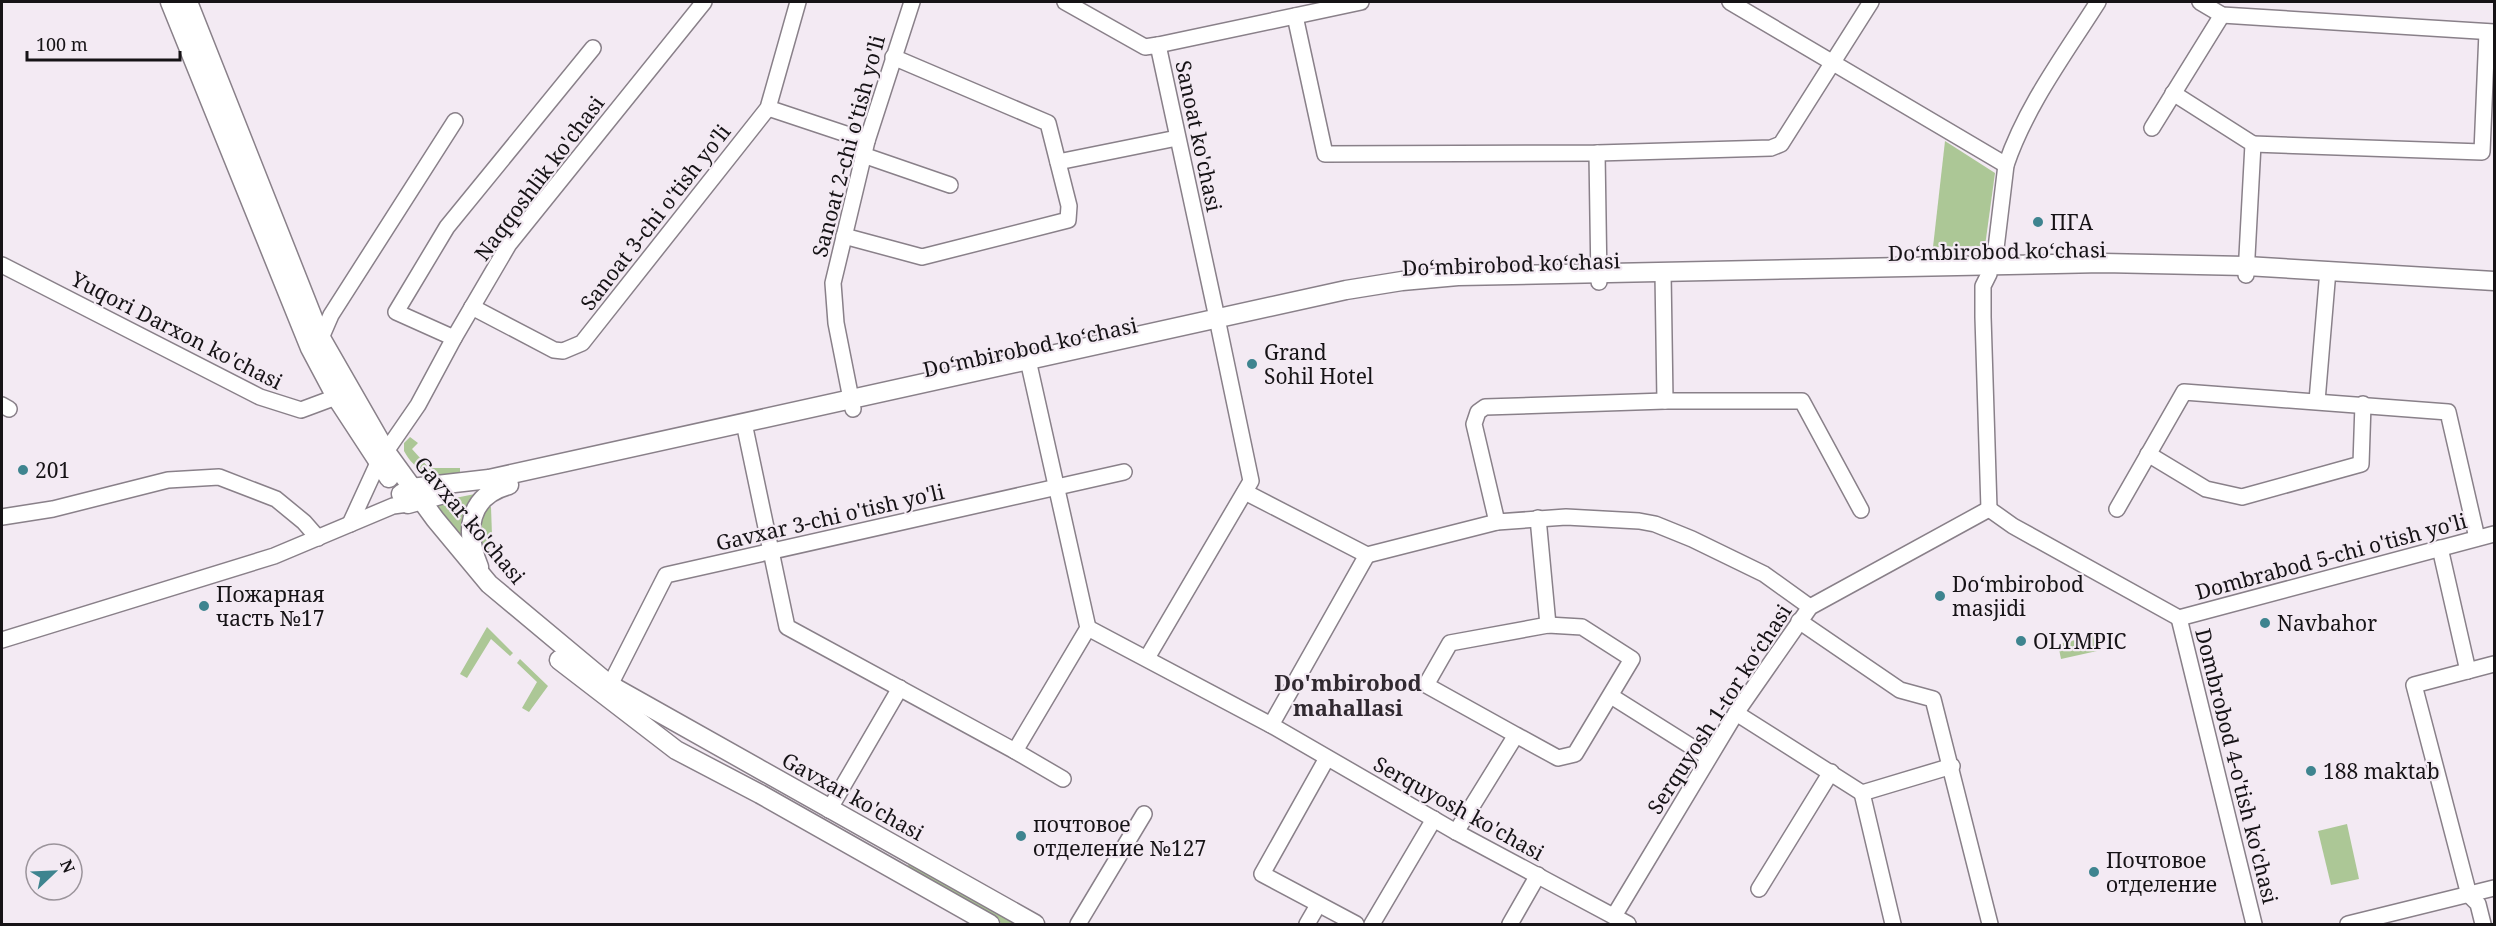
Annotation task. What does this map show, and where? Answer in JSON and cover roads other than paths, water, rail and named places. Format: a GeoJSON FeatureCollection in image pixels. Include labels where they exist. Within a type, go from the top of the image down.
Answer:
{"type":"FeatureCollection","features":[{"type":"Feature","properties":{"kind":"main road","name":"Gavxar ko'chasi"},"geometry":{"type":"LineString","coordinates":[[170,2],[310,348],[336,397],[382,458],[407,498],[492,604],[581,678],[676,750],[990,924]]}},
{"type":"Feature","properties":{"kind":"main road","name":"Gavxar ko'chasi"},"geometry":{"type":"LineString","coordinates":[[188,2],[321,338],[382,458]]}},
{"type":"Feature","properties":{"kind":"main road","name":"Doʻmbirobod koʻchasi"},"geometry":{"type":"LineString","coordinates":[[407,498],[509,485],[745,428],[1218,323],[1404,289],[1599,277],[2101,271],[2246,270],[2494,281]]}},
{"type":"Feature","properties":{"kind":"main road","name":"Doʻmbirobod koʻchasi"},"geometry":{"type":"LineString","coordinates":[[2328,275],[2494,290]]}},
{"type":"Feature","properties":{"kind":"main road","name":"Doʻmbirobod koʻchasi"},"geometry":{"type":"LineString","coordinates":[[407,498],[438,485],[489,479],[745,428]]}},
{"type":"Feature","properties":{"kind":"main road"},"geometry":{"type":"LineString","coordinates":[[489,584],[474,551],[474,515],[476,506],[486,494],[509,485]]}},
{"type":"Feature","properties":{"kind":"main road","name":"Gavxar ko'chasi"},"geometry":{"type":"LineString","coordinates":[[407,498],[489,584],[610,685],[1035,924]]}},
{"type":"Feature","properties":{"kind":"main road"},"geometry":{"type":"LineString","coordinates":[[895,871],[906,850]]}},
{"type":"Feature","properties":{"kind":"street","name":"Naqqoshlik ko'chasi"},"geometry":{"type":"LineString","coordinates":[[350,524],[382,458],[418,405],[509,244],[704,2]]}},
{"type":"Feature","properties":{"kind":"street","name":"Sanoat 3-chi o'tish yo'li"},"geometry":{"type":"LineString","coordinates":[[472,307],[554,350],[563,351],[582,343],[768,108],[798,2]]}},
{"type":"Feature","properties":{"kind":"street","name":"Sanoat 2-chi o'tish yo'li"},"geometry":{"type":"LineString","coordinates":[[851,404],[833,297],[834,277],[865,148],[912,2]]}},
{"type":"Feature","properties":{"kind":"street","name":"Sanoat ko'chasi"},"geometry":{"type":"LineString","coordinates":[[1065,2],[1087,7],[1145,47],[1158,45],[1251,481],[1245,492]]}},
{"type":"Feature","properties":{"kind":"street"},"geometry":{"type":"LineString","coordinates":[[1158,45],[1361,2]]}},
{"type":"Feature","properties":{"kind":"street"},"geometry":{"type":"LineString","coordinates":[[1730,2],[2006,165]]}},
{"type":"Feature","properties":{"kind":"street"},"geometry":{"type":"LineString","coordinates":[[1295,16],[1325,154],[1597,153],[1771,148],[1781,144],[1871,2]]}},
{"type":"Feature","properties":{"kind":"street"},"geometry":{"type":"LineString","coordinates":[[2098,2],[2034,105],[2006,165],[1989,273],[1989,509],[2013,526],[2179,618]]}},
{"type":"Feature","properties":{"kind":"street"},"geometry":{"type":"LineString","coordinates":[[2174,93],[2253,144],[2482,152],[2491,32],[2222,15],[2200,2]]}},
{"type":"Feature","properties":{"kind":"street"},"geometry":{"type":"LineString","coordinates":[[2152,128],[2222,15]]}},
{"type":"Feature","properties":{"kind":"street"},"geometry":{"type":"LineString","coordinates":[[454,338],[396,312],[447,227],[593,48]]}},
{"type":"Feature","properties":{"kind":"street"},"geometry":{"type":"LineString","coordinates":[[844,236],[922,257],[1068,220],[1069,206],[1048,123],[893,57]]}},
{"type":"Feature","properties":{"kind":"street"},"geometry":{"type":"LineString","coordinates":[[768,108],[950,185]]}},
{"type":"Feature","properties":{"kind":"street"},"geometry":{"type":"LineString","coordinates":[[321,338],[331,315],[455,121]]}},
{"type":"Feature","properties":{"kind":"street"},"geometry":{"type":"LineString","coordinates":[[1058,162],[1177,138]]}},
{"type":"Feature","properties":{"kind":"street"},"geometry":{"type":"LineString","coordinates":[[2246,270],[2253,144]]}},
{"type":"Feature","properties":{"kind":"street"},"geometry":{"type":"LineString","coordinates":[[1597,153],[1599,277]]}},
{"type":"Feature","properties":{"kind":"street","name":"Yuqori Darxon ko'chasi"},"geometry":{"type":"LineString","coordinates":[[2,265],[260,397],[301,410],[336,397]]}},
{"type":"Feature","properties":{"kind":"street"},"geometry":{"type":"LineString","coordinates":[[2318,401],[2328,275]]}},
{"type":"Feature","properties":{"kind":"street"},"geometry":{"type":"LineString","coordinates":[[1663,277],[1665,401]]}},
{"type":"Feature","properties":{"kind":"street"},"geometry":{"type":"LineString","coordinates":[[1015,750],[1088,628],[1059,488],[1029,365]]}},
{"type":"Feature","properties":{"kind":"street"},"geometry":{"type":"LineString","coordinates":[[2117,508],[2184,392],[2448,411],[2476,538]]}},
{"type":"Feature","properties":{"kind":"street"},"geometry":{"type":"LineString","coordinates":[[1497,522],[1474,424],[1480,409],[1665,401],[1802,401],[1861,510]]}},
{"type":"Feature","properties":{"kind":"street"},"geometry":{"type":"LineString","coordinates":[[2148,454],[2206,489],[2242,497],[2361,464],[2363,404]]}},
{"type":"Feature","properties":{"kind":"street"},"geometry":{"type":"LineString","coordinates":[[745,428],[787,627],[1015,750],[1063,779]]}},
{"type":"Feature","properties":{"kind":"street","name":"Gavxar 3-chi o'tish yo'li"},"geometry":{"type":"LineString","coordinates":[[610,685],[666,575],[1124,472]]}},
{"type":"Feature","properties":{"kind":"street"},"geometry":{"type":"LineString","coordinates":[[2,516],[53,509],[168,480],[219,477],[276,499],[304,522],[318,538]]}},
{"type":"Feature","properties":{"kind":"street"},"geometry":{"type":"LineString","coordinates":[[1147,658],[1245,492],[1367,555],[1497,522],[1538,518],[1591,517],[1655,524],[1764,574],[1810,606]]}},
{"type":"Feature","properties":{"kind":"street"},"geometry":{"type":"LineString","coordinates":[[2,640],[274,556],[407,498]]}},
{"type":"Feature","properties":{"kind":"street","name":"Serquyosh 1-tor koʻchasi"},"geometry":{"type":"LineString","coordinates":[[1614,916],[1736,713],[1810,606],[1989,509]]}},
{"type":"Feature","properties":{"kind":"street"},"geometry":{"type":"LineString","coordinates":[[1538,518],[1548,625]]}},
{"type":"Feature","properties":{"kind":"street","name":"Dombrabod 5-chi o'tish yo'li"},"geometry":{"type":"LineString","coordinates":[[2179,618],[2494,534]]}},
{"type":"Feature","properties":{"kind":"street"},"geometry":{"type":"LineString","coordinates":[[2440,548],[2468,671]]}},
{"type":"Feature","properties":{"kind":"street"},"geometry":{"type":"LineString","coordinates":[[1271,725],[1367,555]]}},
{"type":"Feature","properties":{"kind":"street","name":"Dombrobod 4-o'tish ko'chasi"},"geometry":{"type":"LineString","coordinates":[[2179,618],[2254,924]]}},
{"type":"Feature","properties":{"kind":"street"},"geometry":{"type":"LineString","coordinates":[[1799,621],[1900,690],[1933,699],[1952,766],[1990,924]]}},
{"type":"Feature","properties":{"kind":"street"},"geometry":{"type":"LineString","coordinates":[[1548,625],[1582,627],[1632,658],[1611,696],[1571,757],[1558,758],[1425,685],[1450,643],[1548,625]]}},
{"type":"Feature","properties":{"kind":"street","name":"Serquyosh ko'chasi"},"geometry":{"type":"LineString","coordinates":[[1088,628],[1271,725],[1456,832],[1628,924]]}},
{"type":"Feature","properties":{"kind":"street"},"geometry":{"type":"LineString","coordinates":[[2483,924],[2478,904],[2469,895],[2415,685],[2494,664]]}},
{"type":"Feature","properties":{"kind":"street"},"geometry":{"type":"LineString","coordinates":[[829,810],[900,688]]}},
{"type":"Feature","properties":{"kind":"street"},"geometry":{"type":"LineString","coordinates":[[1611,696],[1708,758]]}},
{"type":"Feature","properties":{"kind":"street"},"geometry":{"type":"LineString","coordinates":[[1736,713],[1862,793],[1893,924]]}},
{"type":"Feature","properties":{"kind":"street"},"geometry":{"type":"LineString","coordinates":[[1456,832],[1516,735]]}},
{"type":"Feature","properties":{"kind":"street"},"geometry":{"type":"LineString","coordinates":[[1327,758],[1262,874],[1356,924]]}},
{"type":"Feature","properties":{"kind":"street"},"geometry":{"type":"LineString","coordinates":[[1862,793],[1952,766]]}},
{"type":"Feature","properties":{"kind":"street"},"geometry":{"type":"LineString","coordinates":[[1759,889],[1831,772]]}},
{"type":"Feature","properties":{"kind":"street"},"geometry":{"type":"LineString","coordinates":[[1078,924],[1112,873],[1144,814]]}},
{"type":"Feature","properties":{"kind":"street"},"geometry":{"type":"LineString","coordinates":[[1372,924],[1434,819]]}},
{"type":"Feature","properties":{"kind":"street"},"geometry":{"type":"LineString","coordinates":[[1510,924],[1538,875]]}},
{"type":"Feature","properties":{"kind":"street"},"geometry":{"type":"LineString","coordinates":[[2348,924],[2494,888]]}},
{"type":"Feature","properties":{"kind":"street"},"geometry":{"type":"LineString","coordinates":[[1307,924],[1318,905]]}},
{"type":"Feature","properties":{"kind":"place","name":"ПГА"},"geometry":{"type":"Point","coordinates":[2038,222]}},
{"type":"Feature","properties":{"kind":"place","name":"Grand Sohil Hotel"},"geometry":{"type":"Point","coordinates":[1252,364]}},
{"type":"Feature","properties":{"kind":"place","name":"201"},"geometry":{"type":"Point","coordinates":[23,470]}},
{"type":"Feature","properties":{"kind":"place","name":"Do‘mbirobod masjidi"},"geometry":{"type":"Point","coordinates":[1940,596]}},
{"type":"Feature","properties":{"kind":"place","name":"Пожарная часть №17"},"geometry":{"type":"Point","coordinates":[204,606]}},
{"type":"Feature","properties":{"kind":"place","name":"Navbahor"},"geometry":{"type":"Point","coordinates":[2265,623]}},
{"type":"Feature","properties":{"kind":"place","name":"OLYMPIC"},"geometry":{"type":"Point","coordinates":[2021,641]}},
{"type":"Feature","properties":{"kind":"place","name":"188 maktab"},"geometry":{"type":"Point","coordinates":[2311,771]}},
{"type":"Feature","properties":{"kind":"place","name":"почтовое отделение №127"},"geometry":{"type":"Point","coordinates":[1021,836]}},
{"type":"Feature","properties":{"kind":"place","name":"Почтовое отделение"},"geometry":{"type":"Point","coordinates":[2094,872]}},
{"type":"Feature","properties":{"kind":"district","name":"Do'mbirobod mahallasi"},"geometry":{"type":"Point","coordinates":[1348,694]}}]}
